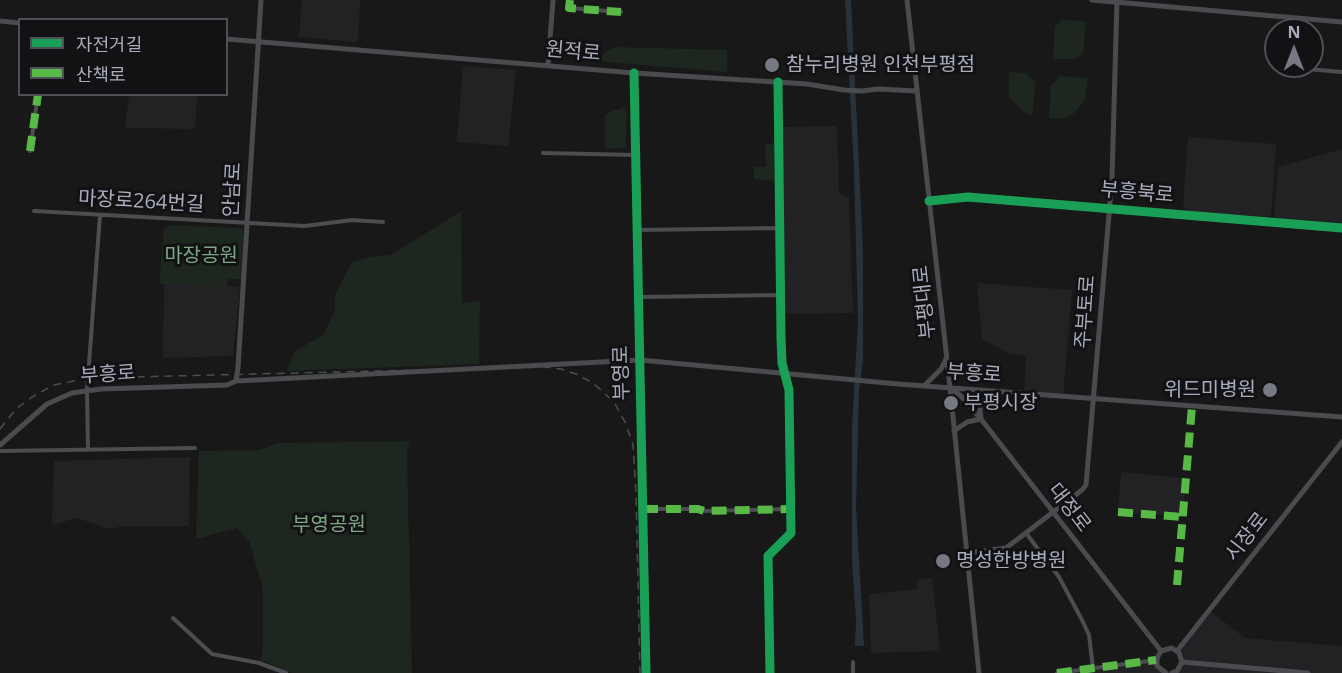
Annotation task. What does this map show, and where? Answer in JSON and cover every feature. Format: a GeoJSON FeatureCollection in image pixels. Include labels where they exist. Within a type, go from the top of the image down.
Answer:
{"type":"FeatureCollection","features":[{"type":"Feature","properties":{"kind":"main road","name":"안남로"},"geometry":{"type":"LineString","coordinates":[[236,381],[261,0]]}},
{"type":"Feature","properties":{"kind":"main road"},"geometry":{"type":"LineString","coordinates":[[548,65],[553,0]]}},
{"type":"Feature","properties":{"kind":"main road","name":"부평대로"},"geometry":{"type":"LineString","coordinates":[[907,0],[979,673]]}},
{"type":"Feature","properties":{"kind":"main road"},"geometry":{"type":"LineString","coordinates":[[1092,0],[1342,22]]}},
{"type":"Feature","properties":{"kind":"main road","name":"주부토로"},"geometry":{"type":"LineString","coordinates":[[967,553],[1006,548],[1086,485],[1095,399],[1113,153],[1117,1]]}},
{"type":"Feature","properties":{"kind":"main road"},"geometry":{"type":"LineString","coordinates":[[0,19],[18,23]]}},
{"type":"Feature","properties":{"kind":"main road","name":"원적로"},"geometry":{"type":"LineString","coordinates":[[228,39],[634,73],[778,82],[844,90],[862,91],[878,88],[917,91]]}},
{"type":"Feature","properties":{"kind":"main road","name":"부영로"},"geometry":{"type":"LineString","coordinates":[[634,73],[646,673]]}},
{"type":"Feature","properties":{"kind":"main road","name":"부흥북로"},"geometry":{"type":"LineString","coordinates":[[929,201],[968,198],[1342,228]]}},
{"type":"Feature","properties":{"kind":"main road"},"geometry":{"type":"LineString","coordinates":[[924,386],[941,369],[947,358]]}},
{"type":"Feature","properties":{"kind":"main road","name":"부흥로"},"geometry":{"type":"LineString","coordinates":[[0,445],[47,404],[72,393],[87,391],[227,385],[236,381],[640,360],[872,382],[1342,417]]}},
{"type":"Feature","properties":{"kind":"main road","name":"대정로"},"geometry":{"type":"LineString","coordinates":[[950,387],[981,419],[1161,651]]}},
{"type":"Feature","properties":{"kind":"main road"},"geometry":{"type":"LineString","coordinates":[[954,431],[967,422],[981,419],[980,410],[983,397],[990,391]]}},
{"type":"Feature","properties":{"kind":"main road","name":"시장로"},"geometry":{"type":"LineString","coordinates":[[1177,651],[1342,442]]}},
{"type":"Feature","properties":{"kind":"main road"},"geometry":{"type":"LineString","coordinates":[[1162,672],[1156,660],[1161,651],[1172,648],[1177,651],[1182,662],[1176,672]]}},
{"type":"Feature","properties":{"kind":"main road"},"geometry":{"type":"LineString","coordinates":[[1182,662],[1308,673]]}},
{"type":"Feature","properties":{"kind":"street"},"geometry":{"type":"LineString","coordinates":[[570,0],[569,8],[621,12]]}},
{"type":"Feature","properties":{"kind":"street"},"geometry":{"type":"LineString","coordinates":[[1324,70],[1342,72]]}},
{"type":"Feature","properties":{"kind":"street"},"geometry":{"type":"LineString","coordinates":[[770,673],[768,556],[791,533],[789,390],[782,363],[780,295],[778,82]]}},
{"type":"Feature","properties":{"kind":"street"},"geometry":{"type":"LineString","coordinates":[[30,151],[38,96]]}},
{"type":"Feature","properties":{"kind":"street"},"geometry":{"type":"LineString","coordinates":[[543,153],[636,155]]}},
{"type":"Feature","properties":{"kind":"street","name":"마장로264번길"},"geometry":{"type":"LineString","coordinates":[[34,211],[305,226],[352,220],[383,222]]}},
{"type":"Feature","properties":{"kind":"street"},"geometry":{"type":"LineString","coordinates":[[88,450],[87,391],[100,215]]}},
{"type":"Feature","properties":{"kind":"street"},"geometry":{"type":"LineString","coordinates":[[637,230],[779,228]]}},
{"type":"Feature","properties":{"kind":"street"},"geometry":{"type":"LineString","coordinates":[[639,297],[780,295]]}},
{"type":"Feature","properties":{"kind":"street"},"geometry":{"type":"LineString","coordinates":[[0,452],[195,448]]}},
{"type":"Feature","properties":{"kind":"street"},"geometry":{"type":"LineString","coordinates":[[643,509],[698,509],[704,511],[790,509]]}},
{"type":"Feature","properties":{"kind":"street"},"geometry":{"type":"LineString","coordinates":[[1026,533],[1059,577],[1082,620],[1089,636],[1093,668]]}},
{"type":"Feature","properties":{"kind":"street"},"geometry":{"type":"LineString","coordinates":[[173,618],[212,654],[259,663],[286,673]]}},
{"type":"Feature","properties":{"kind":"street"},"geometry":{"type":"LineString","coordinates":[[1057,673],[1156,660]]}},
{"type":"Feature","properties":{"kind":"street"},"geometry":{"type":"LineString","coordinates":[[853,662],[853,673]]}},
{"type":"Feature","properties":{"kind":"shaded area"},"geometry":{"type":"Polygon","coordinates":[[[302,0],[360,0],[358,39],[355,42],[299,37],[302,0]]]}},
{"type":"Feature","properties":{"kind":"shaded area"},"geometry":{"type":"Polygon","coordinates":[[[845,0],[851,0],[863,250],[863,360],[859,391],[856,507],[864,646],[855,646],[856,619],[852,562],[852,426],[858,322],[854,170],[845,0]]]}},
{"type":"Feature","properties":{"kind":"shaded area"},"geometry":{"type":"Polygon","coordinates":[[[463,66],[516,70],[508,146],[457,142],[463,66]]]}},
{"type":"Feature","properties":{"kind":"shaded area"},"geometry":{"type":"Polygon","coordinates":[[[129,96],[197,96],[195,129],[125,128],[129,96]]]}},
{"type":"Feature","properties":{"kind":"shaded area"},"geometry":{"type":"Polygon","coordinates":[[[837,126],[839,194],[849,197],[853,313],[784,314],[781,127],[837,126]]]}},
{"type":"Feature","properties":{"kind":"shaded area"},"geometry":{"type":"Polygon","coordinates":[[[1188,137],[1276,144],[1271,215],[1267,217],[1188,212],[1183,206],[1188,137]]]}},
{"type":"Feature","properties":{"kind":"shaded area"},"geometry":{"type":"Polygon","coordinates":[[[1342,149],[1342,224],[1274,219],[1278,167],[1342,149]]]}},
{"type":"Feature","properties":{"kind":"shaded area"},"geometry":{"type":"Polygon","coordinates":[[[977,283],[1072,290],[1063,397],[1024,393],[1026,356],[1009,354],[982,339],[977,283]]]}},
{"type":"Feature","properties":{"kind":"shaded area"},"geometry":{"type":"Polygon","coordinates":[[[164,284],[240,287],[233,356],[163,358],[164,284]]]}},
{"type":"Feature","properties":{"kind":"shaded area"},"geometry":{"type":"Polygon","coordinates":[[[190,457],[189,526],[123,526],[110,529],[77,518],[52,525],[54,461],[190,457]]]}},
{"type":"Feature","properties":{"kind":"shaded area"},"geometry":{"type":"Polygon","coordinates":[[[1121,472],[1186,478],[1183,517],[1118,512],[1121,472]]]}},
{"type":"Feature","properties":{"kind":"shaded area"},"geometry":{"type":"Polygon","coordinates":[[[932,578],[940,651],[871,652],[869,594],[917,589],[920,579],[932,578]]]}},
{"type":"Feature","properties":{"kind":"shaded area"},"geometry":{"type":"Polygon","coordinates":[[[1209,610],[1245,638],[1342,646],[1342,673],[1172,673],[1182,662],[1177,651],[1209,610]]]}},
{"type":"Feature","properties":{"kind":"shaded area"},"geometry":{"type":"Polygon","coordinates":[[[1156,660],[1166,673],[1059,673],[1156,660]]]}},
{"type":"Feature","properties":{"kind":"green space"},"geometry":{"type":"Polygon","coordinates":[[[1061,20],[1084,21],[1084,50],[1083,54],[1076,59],[1053,59],[1055,27],[1061,20]]]}},
{"type":"Feature","properties":{"kind":"green space"},"geometry":{"type":"Polygon","coordinates":[[[615,47],[727,50],[727,72],[596,61],[615,47]]]}},
{"type":"Feature","properties":{"kind":"green space"},"geometry":{"type":"Polygon","coordinates":[[[1009,72],[1026,73],[1036,83],[1032,116],[1025,113],[1009,97],[1009,72]]]}},
{"type":"Feature","properties":{"kind":"green space"},"geometry":{"type":"Polygon","coordinates":[[[1059,76],[1088,78],[1085,100],[1074,113],[1064,119],[1049,118],[1051,84],[1059,76]]]}},
{"type":"Feature","properties":{"kind":"green space"},"geometry":{"type":"Polygon","coordinates":[[[626,107],[626,148],[605,149],[605,115],[626,107]]]}},
{"type":"Feature","properties":{"kind":"green space"},"geometry":{"type":"Polygon","coordinates":[[[765,144],[774,144],[774,181],[754,179],[754,167],[766,167],[765,144]]]}},
{"type":"Feature","properties":{"kind":"green space"},"geometry":{"type":"Polygon","coordinates":[[[461,211],[462,303],[480,301],[479,364],[287,371],[294,352],[324,334],[335,310],[335,295],[352,262],[391,255],[461,211]]]}},
{"type":"Feature","properties":{"kind":"green space","name":"마장공원"},"geometry":{"type":"Polygon","coordinates":[[[169,225],[241,228],[243,230],[241,279],[228,279],[227,287],[159,284],[164,229],[169,225]]]}},
{"type":"Feature","properties":{"kind":"green space","name":"부영공원"},"geometry":{"type":"Polygon","coordinates":[[[410,441],[407,453],[412,673],[292,673],[259,659],[263,653],[263,589],[249,541],[237,528],[196,539],[199,451],[259,450],[279,443],[410,441]]]}},
{"type":"Feature","properties":{"kind":"railway"},"geometry":{"type":"LineString","coordinates":[[0,429],[16,409],[32,397],[54,385],[89,378],[545,367],[576,374],[593,383],[614,402],[626,424],[633,445],[640,673]]}},
{"type":"Feature","properties":{"kind":"marked path"},"geometry":{"type":"LineString","coordinates":[[570,0],[569,8],[621,12]]}},
{"type":"Feature","properties":{"kind":"marked path"},"geometry":{"type":"LineString","coordinates":[[30,151],[38,96]]}},
{"type":"Feature","properties":{"kind":"marked path"},"geometry":{"type":"LineString","coordinates":[[1177,585],[1192,406]]}},
{"type":"Feature","properties":{"kind":"marked path"},"geometry":{"type":"LineString","coordinates":[[643,509],[698,509],[704,511],[790,509]]}},
{"type":"Feature","properties":{"kind":"marked path"},"geometry":{"type":"LineString","coordinates":[[1118,512],[1183,517]]}},
{"type":"Feature","properties":{"kind":"marked path"},"geometry":{"type":"LineString","coordinates":[[1057,673],[1156,660]]}},
{"type":"Feature","properties":{"kind":"cycle path"},"geometry":{"type":"LineString","coordinates":[[634,73],[646,673]]}},
{"type":"Feature","properties":{"kind":"cycle path"},"geometry":{"type":"LineString","coordinates":[[770,673],[768,556],[791,533],[789,390],[782,363],[781,338],[778,82]]}},
{"type":"Feature","properties":{"kind":"cycle path"},"geometry":{"type":"LineString","coordinates":[[929,201],[968,197],[1342,228]]}},
{"type":"Feature","properties":{"kind":"place","name":"참누리병원 인천부평점"},"geometry":{"type":"Point","coordinates":[772,65]}},
{"type":"Feature","properties":{"kind":"place","name":"위드미병원"},"geometry":{"type":"Point","coordinates":[1270,390]}},
{"type":"Feature","properties":{"kind":"place","name":"부평시장"},"geometry":{"type":"Point","coordinates":[951,403]}},
{"type":"Feature","properties":{"kind":"place","name":"명성한방병원"},"geometry":{"type":"Point","coordinates":[943,561]}}]}
